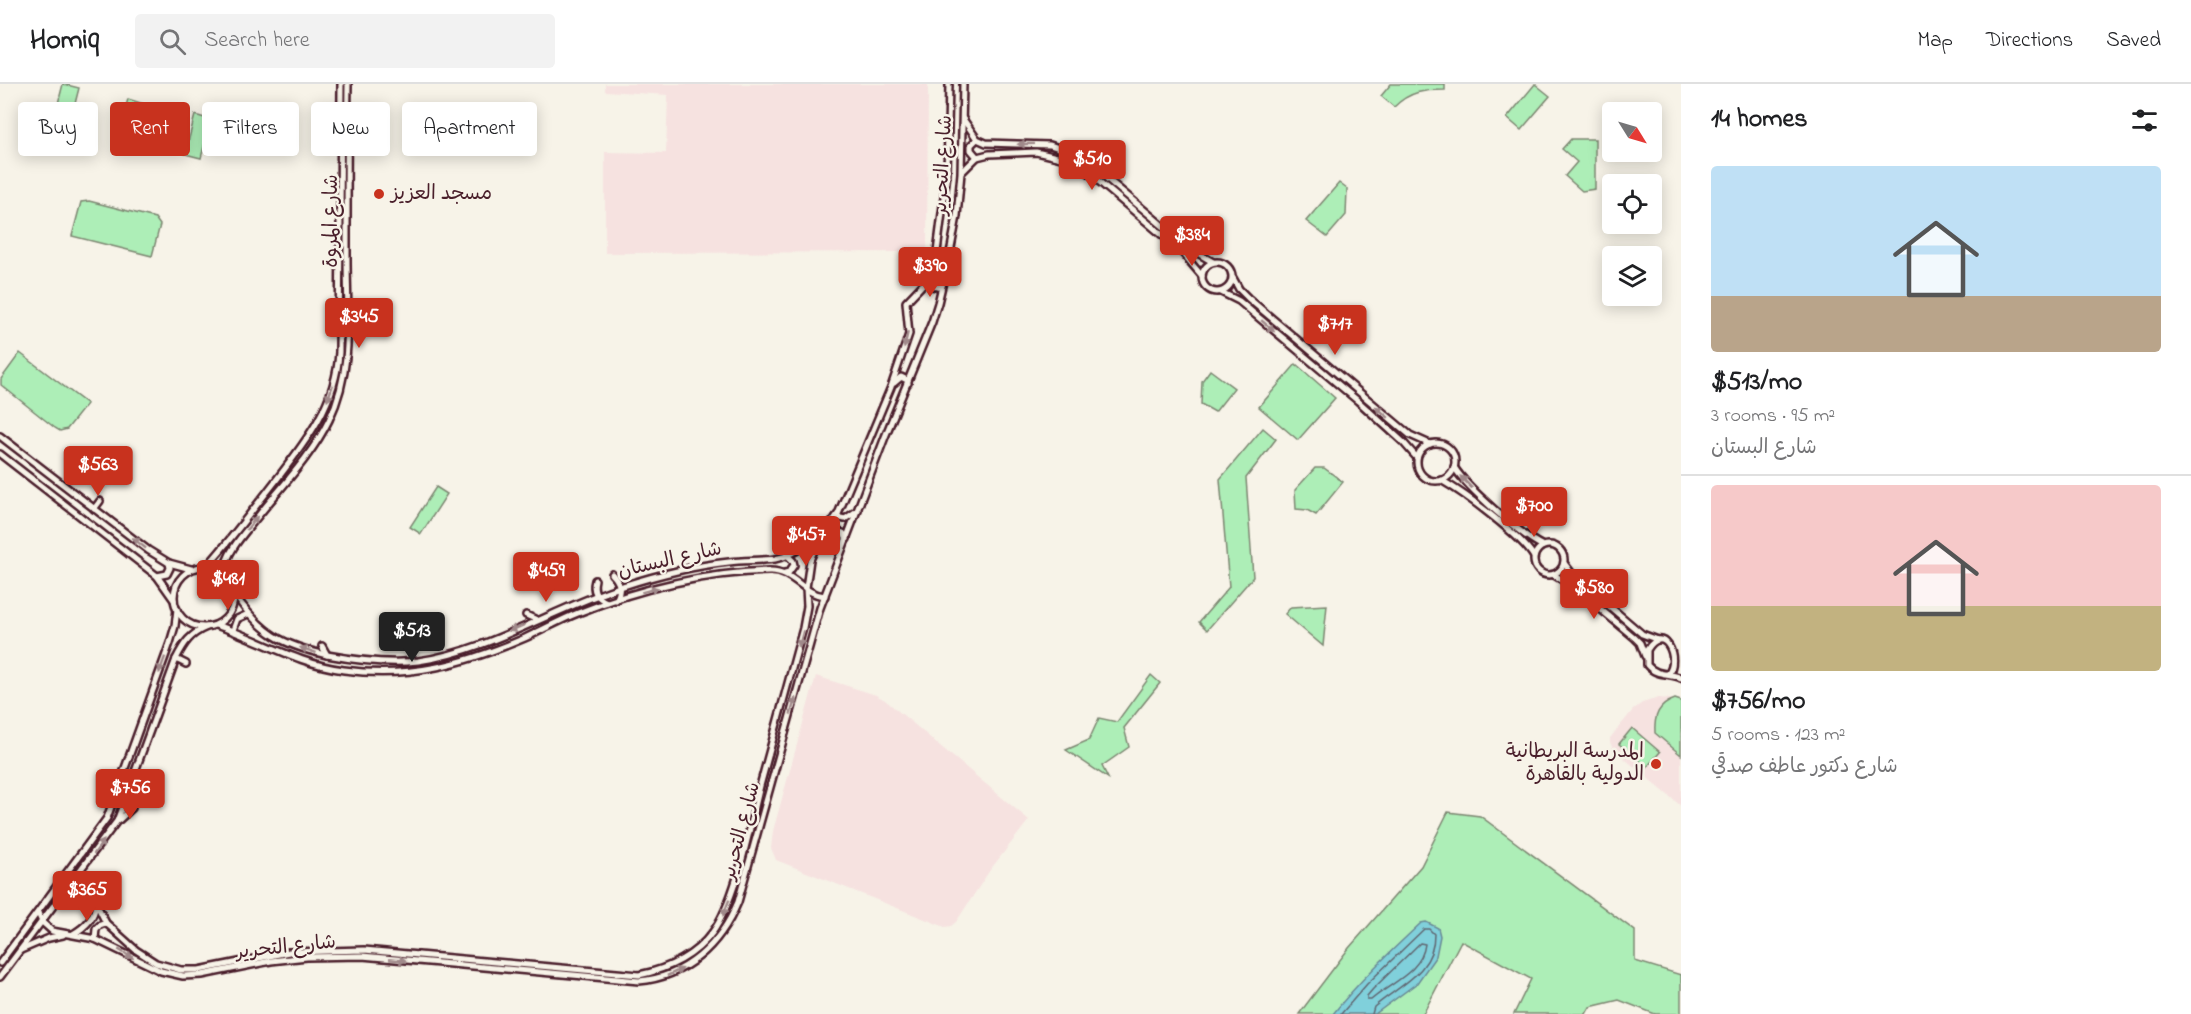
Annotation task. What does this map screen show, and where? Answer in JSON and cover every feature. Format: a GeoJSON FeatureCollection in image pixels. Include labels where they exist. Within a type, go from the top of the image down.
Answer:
{"type":"FeatureCollection","features":[{"type":"Feature","properties":{"kind":"street","name":"شارع المروة"},"geometry":{"type":"LineString","coordinates":[[207,566],[223,549],[308,440],[327,403],[338,362],[341,84]]}},
{"type":"Feature","properties":{"kind":"street","name":"شارع المروة"},"geometry":{"type":"LineString","coordinates":[[223,573],[227,557],[232,549],[321,435],[337,400],[346,363],[348,84]]}},
{"type":"Feature","properties":{"kind":"street","name":"شارع التحرير"},"geometry":{"type":"LineString","coordinates":[[68,935],[96,939],[161,971],[183,976],[202,975],[307,954],[378,951],[436,952],[555,964],[631,975],[654,972],[679,962],[699,948],[712,933],[724,913],[738,871],[803,628],[810,560],[818,542],[836,517],[891,387],[909,334],[906,302],[927,280],[935,260],[947,174],[949,84]]}},
{"type":"Feature","properties":{"kind":"street","name":"شارع التحرير"},"geometry":{"type":"LineString","coordinates":[[78,874],[88,883],[106,923],[145,957],[173,969],[199,970],[270,954],[307,954],[362,956],[639,981],[657,979],[674,973],[689,965],[703,953],[724,930],[740,903],[820,608],[885,437],[932,322],[954,238],[961,173],[963,84]]}},
{"type":"Feature","properties":{"kind":"street"},"geometry":{"type":"LineString","coordinates":[[963,117],[977,139],[992,144],[1004,141],[1040,144],[1070,151],[1087,161],[1195,253],[1228,266],[1233,278],[1244,293],[1417,440],[1430,444],[1442,444],[1449,449],[1453,456],[1454,467],[1468,485],[1529,538],[1543,546],[1551,545],[1559,549],[1564,563],[1573,575],[1642,634],[1674,643],[1680,656],[1676,668],[1668,674]]}},
{"type":"Feature","properties":{"kind":"street"},"geometry":{"type":"LineString","coordinates":[[977,139],[971,145],[971,150],[977,157]]}},
{"type":"Feature","properties":{"kind":"street"},"geometry":{"type":"LineString","coordinates":[[1004,141],[1004,153]]}},
{"type":"Feature","properties":{"kind":"street"},"geometry":{"type":"LineString","coordinates":[[961,173],[977,157],[1004,153],[1036,152],[1065,159],[1082,168],[1115,196],[1134,216],[1187,257],[1202,276],[1206,287],[1213,292],[1221,292],[1239,301],[1358,401],[1417,458]]}},
{"type":"Feature","properties":{"kind":"street"},"geometry":{"type":"LineString","coordinates":[[339,176],[347,175]]}},
{"type":"Feature","properties":{"kind":"street"},"geometry":{"type":"LineString","coordinates":[[1115,196],[1120,190]]}},
{"type":"Feature","properties":{"kind":"street"},"geometry":{"type":"LineString","coordinates":[[1202,276],[1206,266],[1213,262]]}},
{"type":"Feature","properties":{"kind":"street"},"geometry":{"type":"LineString","coordinates":[[1221,292],[1229,287],[1233,278]]}},
{"type":"Feature","properties":{"kind":"street"},"geometry":{"type":"LineString","coordinates":[[927,280],[931,286],[942,285]]}},
{"type":"Feature","properties":{"kind":"street"},"geometry":{"type":"LineString","coordinates":[[1283,339],[1288,332]]}},
{"type":"Feature","properties":{"kind":"street"},"geometry":{"type":"LineString","coordinates":[[338,362],[346,363]]}},
{"type":"Feature","properties":{"kind":"street"},"geometry":{"type":"LineString","coordinates":[[891,387],[901,377],[908,383]]}},
{"type":"Feature","properties":{"kind":"street"},"geometry":{"type":"LineString","coordinates":[[1358,401],[1363,395]]}},
{"type":"Feature","properties":{"kind":"street"},"geometry":{"type":"LineString","coordinates":[[0,436],[148,550],[169,563],[191,569],[207,566],[223,573],[231,583],[235,595],[230,613],[216,625],[183,637],[173,635]]}},
{"type":"Feature","properties":{"kind":"street"},"geometry":{"type":"LineString","coordinates":[[1409,448],[1417,440]]}},
{"type":"Feature","properties":{"kind":"street"},"geometry":{"type":"LineString","coordinates":[[1430,444],[1419,452],[1417,458],[1418,470],[1424,477],[1433,481],[1442,480],[1454,467]]}},
{"type":"Feature","properties":{"kind":"street"},"geometry":{"type":"LineString","coordinates":[[857,446],[864,448]]}},
{"type":"Feature","properties":{"kind":"street"},"geometry":{"type":"LineString","coordinates":[[0,454],[157,576],[174,600],[180,615],[192,624],[207,627]]}},
{"type":"Feature","properties":{"kind":"street"},"geometry":{"type":"LineString","coordinates":[[1442,480],[1458,489],[1527,548],[1534,557],[1538,571],[1546,575],[1554,575],[1574,587],[1640,643],[1650,669],[1659,674],[1681,678]]}},
{"type":"Feature","properties":{"kind":"street"},"geometry":{"type":"LineString","coordinates":[[94,509],[100,501]]}},
{"type":"Feature","properties":{"kind":"street"},"geometry":{"type":"LineString","coordinates":[[836,517],[845,519],[858,510]]}},
{"type":"Feature","properties":{"kind":"street"},"geometry":{"type":"LineString","coordinates":[[826,532],[843,533],[847,539]]}},
{"type":"Feature","properties":{"kind":"street","name":"شارع البستان"},"geometry":{"type":"LineString","coordinates":[[235,595],[248,614],[265,631],[282,641],[327,655],[346,658],[418,661],[472,647],[596,594],[676,571],[787,555],[803,548],[826,532]]}},
{"type":"Feature","properties":{"kind":"street"},"geometry":{"type":"LineString","coordinates":[[1534,557],[1543,546]]}},
{"type":"Feature","properties":{"kind":"street"},"geometry":{"type":"LineString","coordinates":[[787,555],[794,565],[789,572],[785,573],[815,595],[825,596]]}},
{"type":"Feature","properties":{"kind":"street"},"geometry":{"type":"LineString","coordinates":[[157,576],[167,574],[170,568],[169,563]]}},
{"type":"Feature","properties":{"kind":"street"},"geometry":{"type":"LineString","coordinates":[[1554,575],[1564,563]]}},
{"type":"Feature","properties":{"kind":"street"},"geometry":{"type":"LineString","coordinates":[[174,600],[178,582],[191,569]]}},
{"type":"Feature","properties":{"kind":"street","name":"شارع البستان"},"geometry":{"type":"LineString","coordinates":[[216,625],[312,663],[358,672],[421,671],[485,653],[578,613],[678,583],[770,571],[785,573]]}},
{"type":"Feature","properties":{"kind":"street"},"geometry":{"type":"LineString","coordinates":[[612,574],[620,587],[616,600]]}},
{"type":"Feature","properties":{"kind":"street"},"geometry":{"type":"LineString","coordinates":[[719,576],[720,585]]}},
{"type":"Feature","properties":{"kind":"street"},"geometry":{"type":"LineString","coordinates":[[596,580],[594,587],[596,594],[608,603]]}},
{"type":"Feature","properties":{"kind":"street"},"geometry":{"type":"LineString","coordinates":[[807,606],[813,605],[820,608]]}},
{"type":"Feature","properties":{"kind":"street"},"geometry":{"type":"LineString","coordinates":[[0,963],[100,830],[112,806],[173,635],[177,609]]}},
{"type":"Feature","properties":{"kind":"street"},"geometry":{"type":"LineString","coordinates":[[233,630],[237,619],[248,614]]}},
{"type":"Feature","properties":{"kind":"street"},"geometry":{"type":"LineString","coordinates":[[526,615],[537,620]]}},
{"type":"Feature","properties":{"kind":"street"},"geometry":{"type":"LineString","coordinates":[[117,821],[183,637]]}},
{"type":"Feature","properties":{"kind":"street"},"geometry":{"type":"LineString","coordinates":[[248,646],[252,639]]}},
{"type":"Feature","properties":{"kind":"street"},"geometry":{"type":"LineString","coordinates":[[1645,656],[1649,646],[1658,640]]}},
{"type":"Feature","properties":{"kind":"street"},"geometry":{"type":"LineString","coordinates":[[322,646],[327,655]]}},
{"type":"Feature","properties":{"kind":"street"},"geometry":{"type":"LineString","coordinates":[[176,659],[186,664]]}},
{"type":"Feature","properties":{"kind":"street"},"geometry":{"type":"LineString","coordinates":[[394,661],[401,665],[399,673]]}},
{"type":"Feature","properties":{"kind":"street"},"geometry":{"type":"LineString","coordinates":[[418,661],[417,667],[421,671]]}},
{"type":"Feature","properties":{"kind":"street"},"geometry":{"type":"LineString","coordinates":[[444,666],[445,674]]}},
{"type":"Feature","properties":{"kind":"street"},"geometry":{"type":"LineString","coordinates":[[358,672],[358,681]]}},
{"type":"Feature","properties":{"kind":"street"},"geometry":{"type":"LineString","coordinates":[[765,766],[775,768]]}},
{"type":"Feature","properties":{"kind":"street"},"geometry":{"type":"LineString","coordinates":[[0,977],[117,821],[132,808]]}},
{"type":"Feature","properties":{"kind":"street"},"geometry":{"type":"LineString","coordinates":[[69,871],[78,874]]}},
{"type":"Feature","properties":{"kind":"street"},"geometry":{"type":"LineString","coordinates":[[20,951],[49,938],[68,935],[84,928],[96,912],[96,903]]}},
{"type":"Feature","properties":{"kind":"street"},"geometry":{"type":"LineString","coordinates":[[38,913],[42,922],[52,931],[68,935]]}},
{"type":"Feature","properties":{"kind":"street"},"geometry":{"type":"LineString","coordinates":[[96,939],[96,929],[106,923]]}},
{"type":"Feature","properties":{"kind":"street"},"geometry":{"type":"LineString","coordinates":[[378,943],[378,951]]}},
{"type":"Feature","properties":{"kind":"street"},"geometry":{"type":"LineString","coordinates":[[268,948],[270,954]]}},
{"type":"Feature","properties":{"kind":"street"},"geometry":{"type":"LineString","coordinates":[[699,948],[703,953]]}},
{"type":"Feature","properties":{"kind":"street"},"geometry":{"type":"LineString","coordinates":[[653,964],[654,972]]}},
{"type":"Feature","properties":{"kind":"shaded area"},"geometry":{"type":"Polygon","coordinates":[[[605,84],[928,84],[927,252],[605,253],[605,152],[666,153],[668,95],[605,91],[605,84]]]}},
{"type":"Feature","properties":{"kind":"shaded area"},"geometry":{"type":"Polygon","coordinates":[[[816,676],[885,700],[1029,820],[951,926],[945,927],[776,860],[771,848],[773,831],[816,676]]]}},
{"type":"Feature","properties":{"kind":"shaded area","name":"المدرسة البريطانية الدولية بالقاهرة"},"geometry":{"type":"Polygon","coordinates":[[[1659,698],[1681,700],[1681,806],[1613,749],[1610,742],[1610,738],[1633,710],[1642,703],[1659,698]]]}},
{"type":"Feature","properties":{"kind":"green space"},"geometry":{"type":"Polygon","coordinates":[[[63,84],[79,88],[75,102],[58,102],[63,84]]]}},
{"type":"Feature","properties":{"kind":"green space"},"geometry":{"type":"Polygon","coordinates":[[[1391,84],[1445,84],[1445,90],[1418,92],[1394,107],[1381,96],[1391,84]]]}},
{"type":"Feature","properties":{"kind":"green space"},"geometry":{"type":"Polygon","coordinates":[[[1535,84],[1550,96],[1521,130],[1507,118],[1535,84]]]}},
{"type":"Feature","properties":{"kind":"green space"},"geometry":{"type":"Polygon","coordinates":[[[195,115],[202,117],[201,158],[190,155],[190,134],[195,115]]]}},
{"type":"Feature","properties":{"kind":"green space"},"geometry":{"type":"Polygon","coordinates":[[[1571,139],[1595,139],[1595,189],[1582,191],[1565,176],[1577,162],[1562,149],[1571,139]]]}},
{"type":"Feature","properties":{"kind":"green space"},"geometry":{"type":"Polygon","coordinates":[[[1339,183],[1347,189],[1346,215],[1327,237],[1306,221],[1339,183]]]}},
{"type":"Feature","properties":{"kind":"green space"},"geometry":{"type":"Polygon","coordinates":[[[89,201],[155,218],[160,225],[152,256],[72,236],[81,202],[89,201]]]}},
{"type":"Feature","properties":{"kind":"green space"},"geometry":{"type":"Polygon","coordinates":[[[20,353],[87,404],[67,429],[60,431],[55,428],[1,385],[1,379],[20,353]]]}},
{"type":"Feature","properties":{"kind":"green space"},"geometry":{"type":"Polygon","coordinates":[[[1296,364],[1335,398],[1298,440],[1259,407],[1296,364]]]}},
{"type":"Feature","properties":{"kind":"green space"},"geometry":{"type":"Polygon","coordinates":[[[1210,370],[1234,388],[1215,412],[1201,404],[1202,381],[1210,370]]]}},
{"type":"Feature","properties":{"kind":"green space"},"geometry":{"type":"Polygon","coordinates":[[[1263,428],[1276,439],[1246,478],[1253,577],[1207,630],[1199,622],[1229,587],[1220,479],[1263,428]]]}},
{"type":"Feature","properties":{"kind":"green space"},"geometry":{"type":"Polygon","coordinates":[[[1315,468],[1324,468],[1343,482],[1316,515],[1307,510],[1296,509],[1295,490],[1315,468]]]}},
{"type":"Feature","properties":{"kind":"green space"},"geometry":{"type":"Polygon","coordinates":[[[436,487],[447,494],[421,534],[410,527],[436,487]]]}},
{"type":"Feature","properties":{"kind":"green space"},"geometry":{"type":"Polygon","coordinates":[[[1327,605],[1323,646],[1285,614],[1291,607],[1327,605]]]}},
{"type":"Feature","properties":{"kind":"green space"},"geometry":{"type":"Polygon","coordinates":[[[1151,675],[1160,683],[1124,728],[1129,747],[1102,766],[1108,778],[1066,750],[1089,740],[1099,718],[1117,722],[1151,675]]]}},
{"type":"Feature","properties":{"kind":"green space"},"geometry":{"type":"Polygon","coordinates":[[[1675,699],[1681,701],[1681,755],[1655,733],[1658,712],[1665,704],[1675,699]]]}},
{"type":"Feature","properties":{"kind":"green space"},"geometry":{"type":"Polygon","coordinates":[[[1632,728],[1660,752],[1647,767],[1619,744],[1632,728]]]}},
{"type":"Feature","properties":{"kind":"green space"},"geometry":{"type":"Polygon","coordinates":[[[1448,812],[1480,816],[1635,931],[1635,961],[1681,975],[1681,1014],[1655,1014],[1619,1000],[1590,1007],[1586,1014],[1514,1014],[1531,979],[1461,941],[1423,1014],[1299,1014],[1349,948],[1421,866],[1448,812]]]}},
{"type":"Feature","properties":{"kind":"water"},"geometry":{"type":"Polygon","coordinates":[[[1426,922],[1438,928],[1440,936],[1436,956],[1417,983],[1375,1014],[1333,1014],[1386,956],[1421,923],[1426,922]]]}},
{"type":"Feature","properties":{"kind":"place","name":"مسجد العزيز"},"geometry":{"type":"Point","coordinates":[379,194]}},
{"type":"Feature","properties":{"kind":"place","name":"المدرسة البريطانية الدولية بالقاهرة"},"geometry":{"type":"Point","coordinates":[1656,764]}}]}
